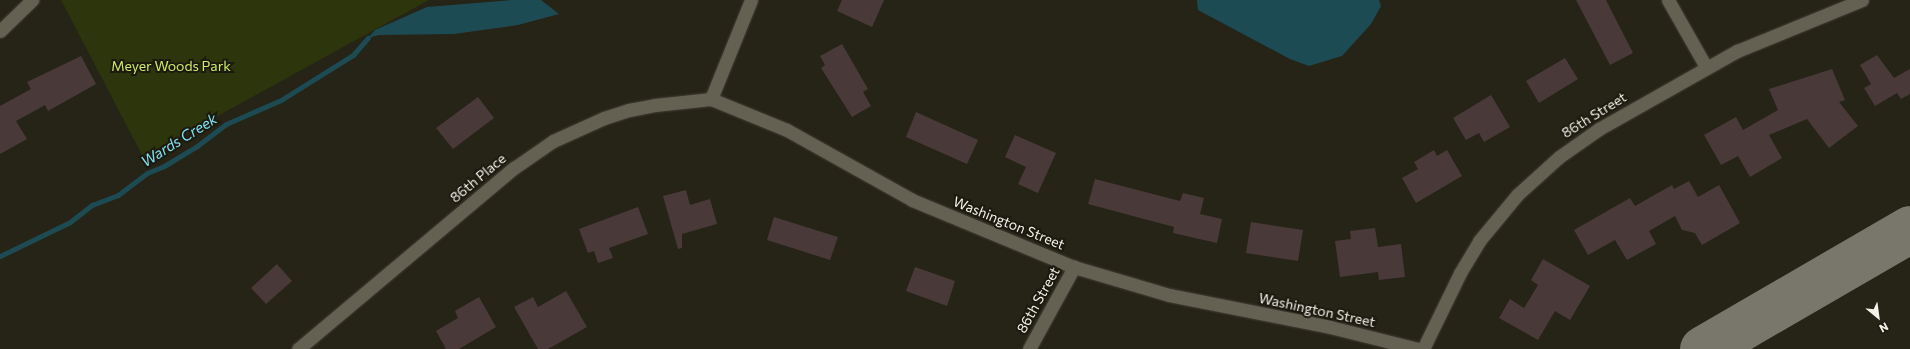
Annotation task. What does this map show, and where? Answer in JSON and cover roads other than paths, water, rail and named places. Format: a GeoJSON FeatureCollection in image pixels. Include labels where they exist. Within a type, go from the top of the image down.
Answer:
{"type":"FeatureCollection","features":[{"type":"Feature","properties":{"kind":"street"},"geometry":{"type":"LineString","coordinates":[[0,31],[32,0]]}},
{"type":"Feature","properties":{"kind":"street"},"geometry":{"type":"LineString","coordinates":[[711,99],[751,0]]}},
{"type":"Feature","properties":{"kind":"street"},"geometry":{"type":"LineString","coordinates":[[1668,0],[1706,67]]}},
{"type":"Feature","properties":{"kind":"street","name":"86th Street"},"geometry":{"type":"LineString","coordinates":[[1423,349],[1460,273],[1479,241],[1532,180],[1559,157],[1599,129],[1706,67],[1737,51],[1862,0]]}},
{"type":"Feature","properties":{"kind":"street","name":"Washington Street"},"geometry":{"type":"LineString","coordinates":[[711,99],[787,130],[912,200],[1074,267],[1169,295],[1330,327],[1418,349]]}},
{"type":"Feature","properties":{"kind":"street","name":"86th Place"},"geometry":{"type":"LineString","coordinates":[[298,349],[514,168],[553,141],[604,118],[629,110],[711,99]]}},
{"type":"Feature","properties":{"kind":"street","name":"86th Street"},"geometry":{"type":"LineString","coordinates":[[1029,349],[1074,267]]}},
{"type":"Feature","properties":{"kind":"water"},"geometry":{"type":"Polygon","coordinates":[[[512,0],[541,0],[559,14],[518,25],[454,34],[379,35],[368,38],[375,30],[427,7],[512,0]]]}},
{"type":"Feature","properties":{"kind":"water"},"geometry":{"type":"Polygon","coordinates":[[[1197,0],[1379,0],[1381,6],[1371,24],[1342,56],[1309,66],[1290,59],[1198,10],[1197,0]]]}},
{"type":"Feature","properties":{"kind":"waterway","name":"Wards Creek"},"geometry":{"type":"LineString","coordinates":[[0,256],[70,222],[92,205],[118,195],[147,173],[164,166],[197,146],[226,124],[281,100],[353,55],[368,38]]}},
{"type":"Feature","properties":{"kind":"park label","name":"Meyer Woods Park"},"geometry":{"type":"Point","coordinates":[171,66]}}]}
